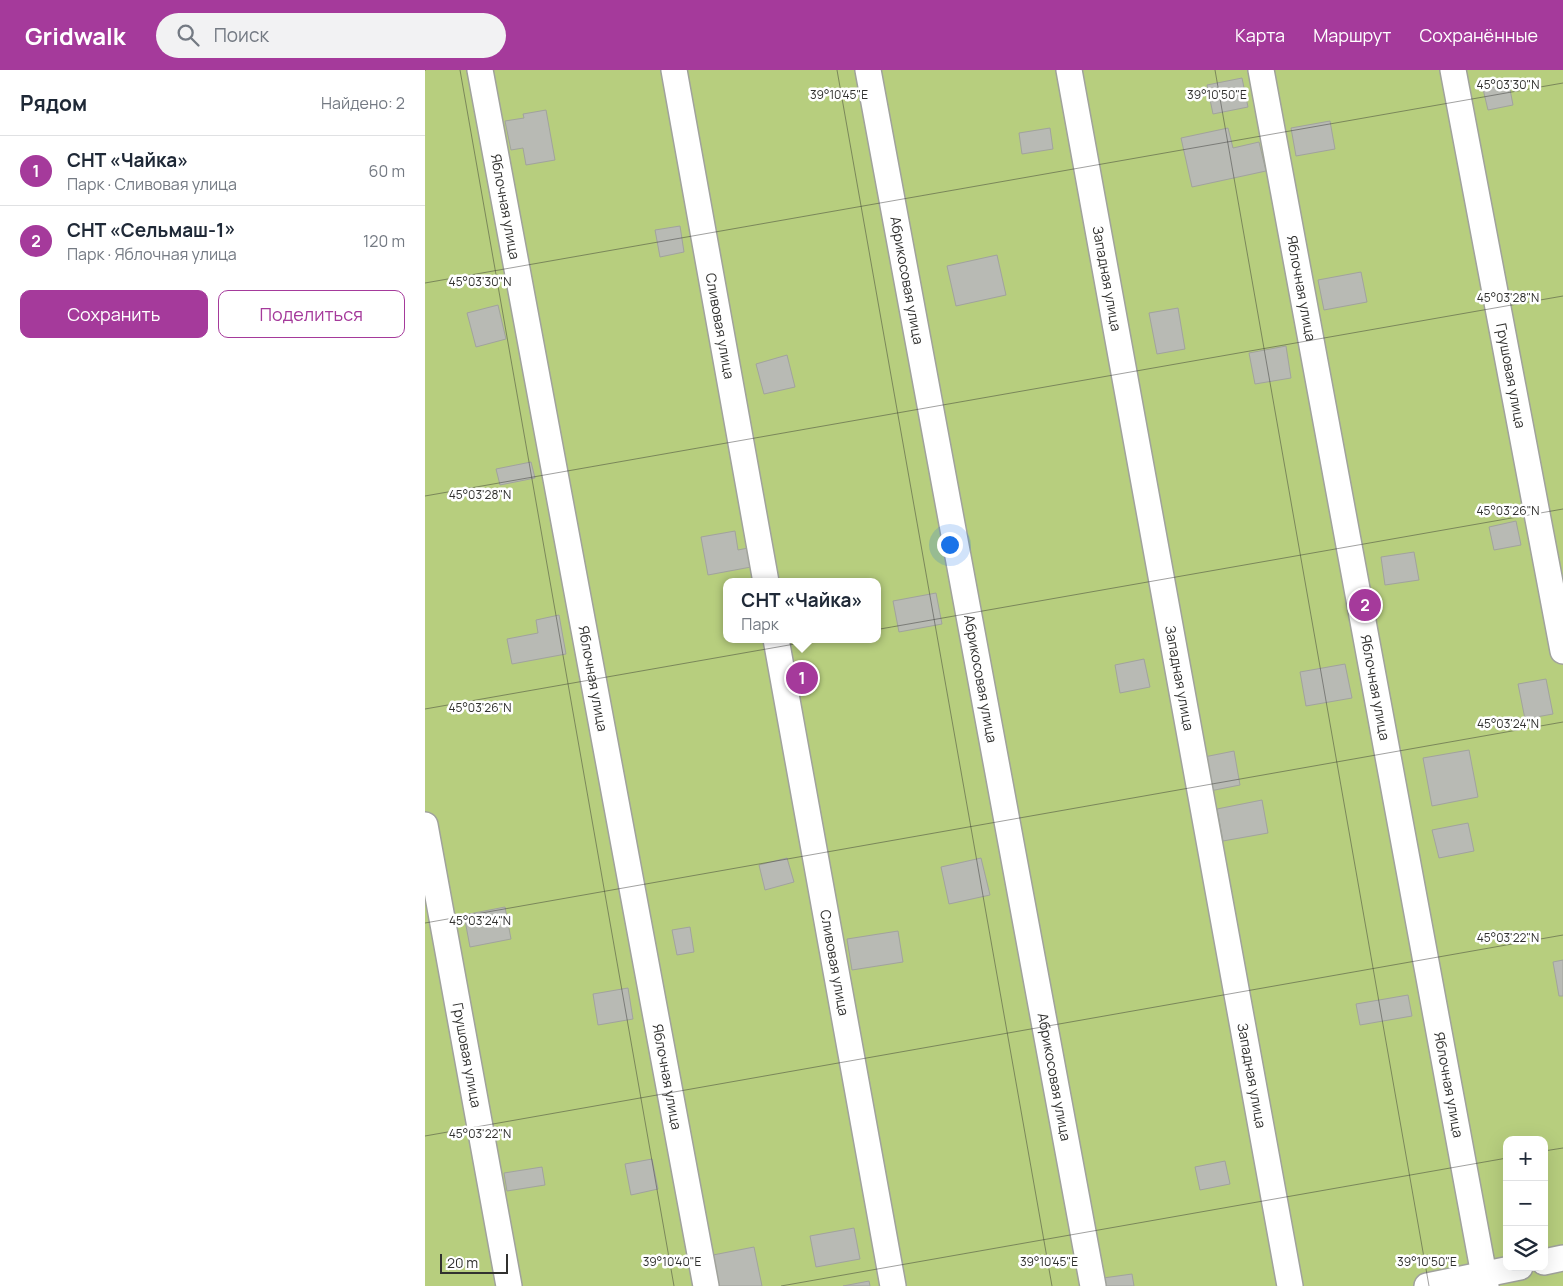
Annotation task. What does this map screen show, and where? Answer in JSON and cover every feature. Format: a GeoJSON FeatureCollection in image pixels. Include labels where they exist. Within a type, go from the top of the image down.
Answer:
{"type":"FeatureCollection","features":[{"type":"Feature","properties":{"kind":"street","name":"Яблочная улица"},"geometry":{"type":"LineString","coordinates":[[480,70],[705,1286]]}},
{"type":"Feature","properties":{"kind":"street","name":"Сливовая улица"},"geometry":{"type":"LineString","coordinates":[[674,70],[765,578]]}},
{"type":"Feature","properties":{"kind":"street","name":"Абрикосовая улица"},"geometry":{"type":"LineString","coordinates":[[868,70],[1093,1286]]}},
{"type":"Feature","properties":{"kind":"street","name":"Западная улица"},"geometry":{"type":"LineString","coordinates":[[1069,70],[1290,1286]]}},
{"type":"Feature","properties":{"kind":"street","name":"Яблочная улица"},"geometry":{"type":"LineString","coordinates":[[1261,70],[1485,1280]]}},
{"type":"Feature","properties":{"kind":"street","name":"Грушовая улица"},"geometry":{"type":"LineString","coordinates":[[1453,70],[1563,651]]}},
{"type":"Feature","properties":{"kind":"street","name":"Сливовая улица"},"geometry":{"type":"LineString","coordinates":[[777,643],[893,1286]]}},
{"type":"Feature","properties":{"kind":"street","name":"Грушовая улица"},"geometry":{"type":"LineString","coordinates":[[425,825],[509,1286]]}},
{"type":"Feature","properties":{"kind":"street"},"geometry":{"type":"LineString","coordinates":[[1548,1261],[1563,1258]]}},
{"type":"Feature","properties":{"kind":"street"},"geometry":{"type":"LineString","coordinates":[[1427,1286],[1485,1280],[1509,1271]]}},
{"type":"Feature","properties":{"kind":"green space"},"geometry":{"type":"Polygon","coordinates":[[[425,70],[1563,70],[1563,1286],[425,1286],[425,70]]]}},
{"type":"Feature","properties":{"kind":"building"},"geometry":{"type":"Polygon","coordinates":[[[1242,78],[1248,107],[1213,114],[1207,85],[1242,78]]]}},
{"type":"Feature","properties":{"kind":"building"},"geometry":{"type":"Polygon","coordinates":[[[1509,84],[1513,105],[1488,110],[1483,89],[1509,84]]]}},
{"type":"Feature","properties":{"kind":"building"},"geometry":{"type":"Polygon","coordinates":[[[546,110],[555,160],[526,165],[523,148],[511,150],[505,121],[524,118],[523,114],[546,110]]]}},
{"type":"Feature","properties":{"kind":"building"},"geometry":{"type":"Polygon","coordinates":[[[1330,121],[1335,149],[1296,156],[1291,128],[1330,121]]]}},
{"type":"Feature","properties":{"kind":"building"},"geometry":{"type":"Polygon","coordinates":[[[1050,128],[1053,149],[1022,154],[1019,133],[1050,128]]]}},
{"type":"Feature","properties":{"kind":"building"},"geometry":{"type":"Polygon","coordinates":[[[1228,128],[1233,148],[1259,142],[1266,171],[1192,187],[1181,138],[1228,128]]]}},
{"type":"Feature","properties":{"kind":"building"},"geometry":{"type":"Polygon","coordinates":[[[680,226],[684,252],[660,257],[655,230],[680,226]]]}},
{"type":"Feature","properties":{"kind":"building"},"geometry":{"type":"Polygon","coordinates":[[[997,255],[1006,295],[956,306],[947,266],[997,255]]]}},
{"type":"Feature","properties":{"kind":"building"},"geometry":{"type":"Polygon","coordinates":[[[1361,272],[1367,302],[1324,310],[1318,280],[1361,272]]]}},
{"type":"Feature","properties":{"kind":"building"},"geometry":{"type":"Polygon","coordinates":[[[498,305],[506,339],[476,347],[467,313],[498,305]]]}},
{"type":"Feature","properties":{"kind":"building"},"geometry":{"type":"Polygon","coordinates":[[[1178,308],[1185,349],[1157,354],[1149,313],[1178,308]]]}},
{"type":"Feature","properties":{"kind":"building"},"geometry":{"type":"Polygon","coordinates":[[[1286,346],[1291,378],[1255,384],[1249,353],[1286,346]]]}},
{"type":"Feature","properties":{"kind":"building"},"geometry":{"type":"Polygon","coordinates":[[[787,355],[795,387],[764,394],[756,364],[787,355]]]}},
{"type":"Feature","properties":{"kind":"building"},"geometry":{"type":"Polygon","coordinates":[[[531,462],[535,478],[500,485],[496,469],[531,462]]]}},
{"type":"Feature","properties":{"kind":"building"},"geometry":{"type":"Polygon","coordinates":[[[1516,521],[1521,545],[1494,550],[1489,527],[1516,521]]]}},
{"type":"Feature","properties":{"kind":"building"},"geometry":{"type":"Polygon","coordinates":[[[735,531],[738,550],[748,548],[751,567],[708,575],[701,537],[735,531]]]}},
{"type":"Feature","properties":{"kind":"building"},"geometry":{"type":"Polygon","coordinates":[[[1414,552],[1419,580],[1385,585],[1381,557],[1414,552]]]}},
{"type":"Feature","properties":{"kind":"building"},"geometry":{"type":"Polygon","coordinates":[[[936,593],[942,624],[899,632],[893,601],[936,593]]]}},
{"type":"Feature","properties":{"kind":"building"},"geometry":{"type":"Polygon","coordinates":[[[559,615],[566,654],[512,664],[507,639],[538,633],[536,620],[559,615]]]}},
{"type":"Feature","properties":{"kind":"building"},"geometry":{"type":"Polygon","coordinates":[[[1144,659],[1150,687],[1120,693],[1115,665],[1144,659]]]}},
{"type":"Feature","properties":{"kind":"building"},"geometry":{"type":"Polygon","coordinates":[[[1345,664],[1352,698],[1306,706],[1300,672],[1345,664]]]}},
{"type":"Feature","properties":{"kind":"building"},"geometry":{"type":"Polygon","coordinates":[[[1546,679],[1553,714],[1525,719],[1518,684],[1546,679]]]}},
{"type":"Feature","properties":{"kind":"building"},"geometry":{"type":"Polygon","coordinates":[[[1469,750],[1478,797],[1432,806],[1423,758],[1469,750]]]}},
{"type":"Feature","properties":{"kind":"building"},"geometry":{"type":"Polygon","coordinates":[[[1234,751],[1240,785],[1210,791],[1204,757],[1234,751]]]}},
{"type":"Feature","properties":{"kind":"building"},"geometry":{"type":"Polygon","coordinates":[[[1262,800],[1268,833],[1223,841],[1217,809],[1262,800]]]}},
{"type":"Feature","properties":{"kind":"building"},"geometry":{"type":"Polygon","coordinates":[[[1468,823],[1474,851],[1439,858],[1432,830],[1468,823]]]}},
{"type":"Feature","properties":{"kind":"building"},"geometry":{"type":"Polygon","coordinates":[[[787,858],[794,882],[765,890],[759,865],[787,858]]]}},
{"type":"Feature","properties":{"kind":"building"},"geometry":{"type":"Polygon","coordinates":[[[981,858],[990,895],[949,904],[941,867],[981,858]]]}},
{"type":"Feature","properties":{"kind":"building"},"geometry":{"type":"Polygon","coordinates":[[[505,907],[511,939],[470,947],[464,915],[505,907]]]}},
{"type":"Feature","properties":{"kind":"building"},"geometry":{"type":"Polygon","coordinates":[[[690,927],[694,952],[677,955],[672,930],[690,927]]]}},
{"type":"Feature","properties":{"kind":"building"},"geometry":{"type":"Polygon","coordinates":[[[898,931],[903,962],[852,970],[847,939],[898,931]]]}},
{"type":"Feature","properties":{"kind":"building"},"geometry":{"type":"Polygon","coordinates":[[[1563,960],[1563,996],[1559,996],[1553,962],[1563,960]]]}},
{"type":"Feature","properties":{"kind":"building"},"geometry":{"type":"Polygon","coordinates":[[[628,988],[633,1019],[598,1025],[593,994],[628,988]]]}},
{"type":"Feature","properties":{"kind":"building"},"geometry":{"type":"Polygon","coordinates":[[[1408,995],[1412,1016],[1360,1025],[1356,1004],[1408,995]]]}},
{"type":"Feature","properties":{"kind":"building"},"geometry":{"type":"Polygon","coordinates":[[[652,1159],[658,1189],[631,1195],[625,1164],[652,1159]]]}},
{"type":"Feature","properties":{"kind":"building"},"geometry":{"type":"Polygon","coordinates":[[[1225,1161],[1230,1184],[1200,1190],[1195,1167],[1225,1161]]]}},
{"type":"Feature","properties":{"kind":"building"},"geometry":{"type":"Polygon","coordinates":[[[542,1167],[545,1185],[507,1191],[504,1173],[542,1167]]]}},
{"type":"Feature","properties":{"kind":"building"},"geometry":{"type":"Polygon","coordinates":[[[854,1228],[860,1259],[816,1267],[810,1236],[854,1228]]]}},
{"type":"Feature","properties":{"kind":"building"},"geometry":{"type":"Polygon","coordinates":[[[754,1247],[762,1286],[712,1286],[709,1269],[715,1267],[713,1255],[754,1247]]]}},
{"type":"Feature","properties":{"kind":"building"},"geometry":{"type":"Polygon","coordinates":[[[1132,1274],[1134,1286],[1105,1286],[1103,1278],[1132,1274]]]}},
{"type":"Feature","properties":{"kind":"building"},"geometry":{"type":"Polygon","coordinates":[[[869,1281],[870,1286],[843,1286],[869,1281]]]}},
{"type":"Feature","properties":{"kind":"place","name":"СНТ «Сельмаш-1»"},"geometry":{"type":"Point","coordinates":[1365,605]}},
{"type":"Feature","properties":{"kind":"place","name":"СНТ «Чайка»"},"geometry":{"type":"Point","coordinates":[802,678]}}]}
